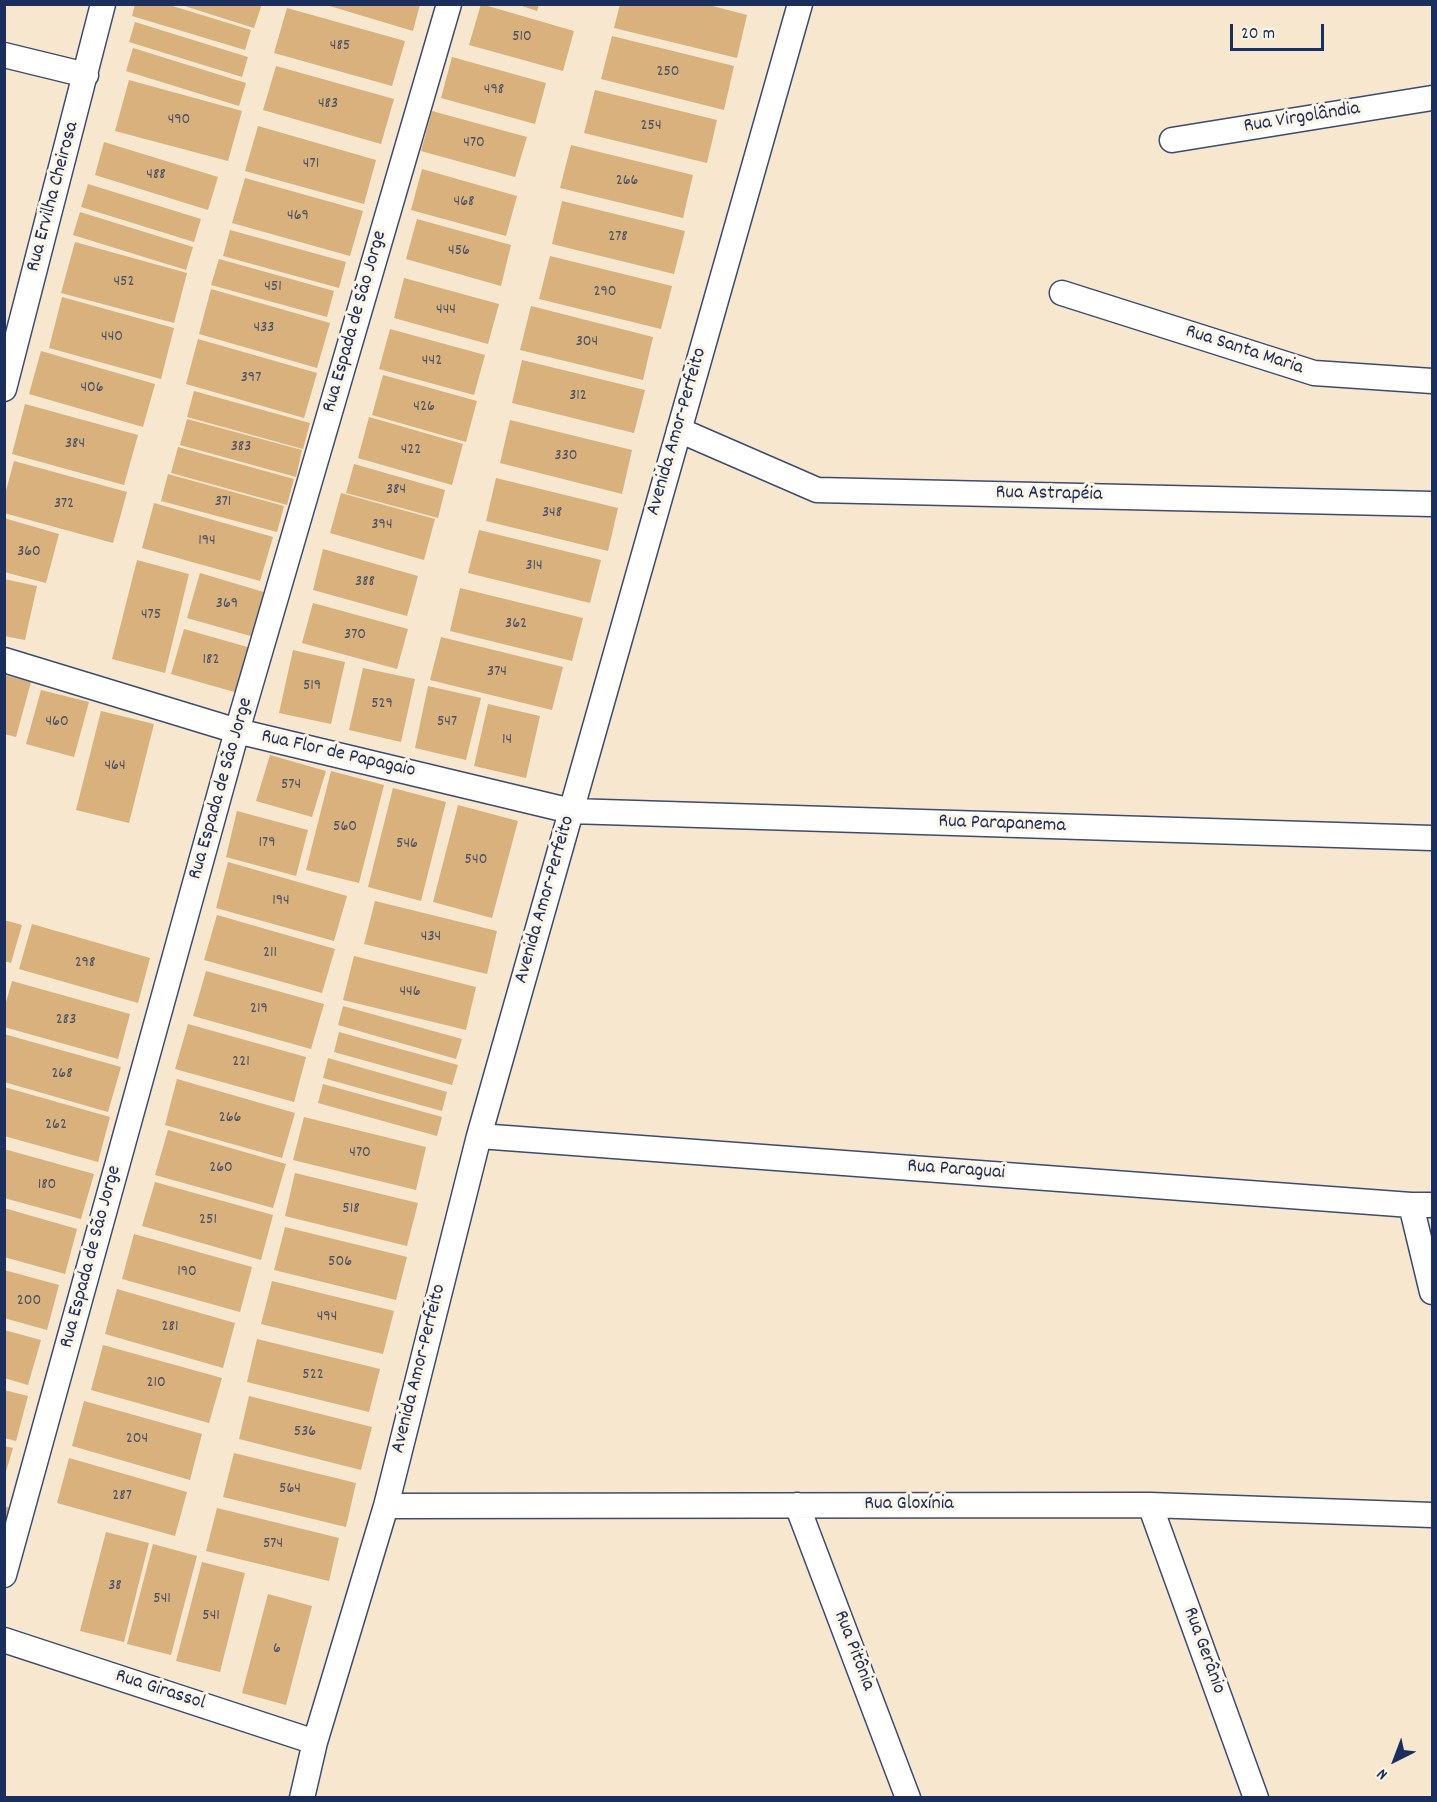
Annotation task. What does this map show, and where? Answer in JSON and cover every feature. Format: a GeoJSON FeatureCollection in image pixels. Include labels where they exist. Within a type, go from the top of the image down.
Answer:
{"type":"FeatureCollection","features":[{"type":"Feature","properties":{"kind":"street","name":"Rua Ervilha Cheirosa"},"geometry":{"type":"LineString","coordinates":[[4,389],[104,4]]}},
{"type":"Feature","properties":{"kind":"street","name":"Rua Espada de São Jorge"},"geometry":{"type":"LineString","coordinates":[[4,1575],[237,731],[449,4]]}},
{"type":"Feature","properties":{"kind":"street","name":"Avenida Amor-Perfeito"},"geometry":{"type":"LineString","coordinates":[[302,1797],[315,1742],[386,1506],[480,1136],[800,4]]}},
{"type":"Feature","properties":{"kind":"street"},"geometry":{"type":"LineString","coordinates":[[4,55],[86,75]]}},
{"type":"Feature","properties":{"kind":"street","name":"Rua Virgolândia"},"geometry":{"type":"LineString","coordinates":[[1172,140],[1432,98]]}},
{"type":"Feature","properties":{"kind":"street","name":"Rua Santa Maria"},"geometry":{"type":"LineString","coordinates":[[1062,293],[1314,373],[1432,381]]}},
{"type":"Feature","properties":{"kind":"street","name":"Rua Astrapéia"},"geometry":{"type":"LineString","coordinates":[[679,430],[817,490],[1432,504]]}},
{"type":"Feature","properties":{"kind":"street","name":"Rua Flor de Papagaio"},"geometry":{"type":"LineString","coordinates":[[4,660],[237,731],[571,811]]}},
{"type":"Feature","properties":{"kind":"street","name":"Rua Parapanema"},"geometry":{"type":"LineString","coordinates":[[571,811],[1432,838]]}},
{"type":"Feature","properties":{"kind":"street","name":"Rua Paraguai"},"geometry":{"type":"LineString","coordinates":[[480,1136],[1422,1205]]}},
{"type":"Feature","properties":{"kind":"street"},"geometry":{"type":"LineString","coordinates":[[1422,1205],[1432,1292]]}},
{"type":"Feature","properties":{"kind":"street","name":"Rua Pitônia"},"geometry":{"type":"LineString","coordinates":[[797,1505],[908,1797]]}},
{"type":"Feature","properties":{"kind":"street","name":"Rua Gloxínia"},"geometry":{"type":"LineString","coordinates":[[386,1506],[1150,1505],[1432,1515]]}},
{"type":"Feature","properties":{"kind":"street","name":"Rua Gerânio"},"geometry":{"type":"LineString","coordinates":[[1150,1505],[1256,1797]]}},
{"type":"Feature","properties":{"kind":"street","name":"Rua Girassol"},"geometry":{"type":"LineString","coordinates":[[4,1640],[315,1742]]}},
{"type":"Feature","properties":{"kind":"building"},"geometry":{"type":"Polygon","coordinates":[[[135,4],[166,4],[251,30],[245,50],[132,16],[135,4]]]}},
{"type":"Feature","properties":{"kind":"building"},"geometry":{"type":"Polygon","coordinates":[[[178,4],[262,4],[254,28],[178,4]]]}},
{"type":"Feature","properties":{"kind":"building"},"geometry":{"type":"Polygon","coordinates":[[[323,4],[420,4],[413,31],[323,4]]]}},
{"type":"Feature","properties":{"kind":"building"},"geometry":{"type":"Polygon","coordinates":[[[481,4],[574,31],[563,71],[469,45],[481,4]]]}},
{"type":"Feature","properties":{"kind":"building"},"geometry":{"type":"Polygon","coordinates":[[[516,4],[539,4],[537,11],[516,4]]]}},
{"type":"Feature","properties":{"kind":"building"},"geometry":{"type":"Polygon","coordinates":[[[620,4],[705,4],[747,15],[737,58],[614,28],[620,4]]]}},
{"type":"Feature","properties":{"kind":"building"},"geometry":{"type":"Polygon","coordinates":[[[287,8],[405,41],[392,86],[274,53],[287,8]]]}},
{"type":"Feature","properties":{"kind":"building"},"geometry":{"type":"Polygon","coordinates":[[[135,22],[248,57],[242,77],[129,42],[135,22]]]}},
{"type":"Feature","properties":{"kind":"building"},"geometry":{"type":"Polygon","coordinates":[[[612,36],[734,66],[724,110],[601,79],[612,36]]]}},
{"type":"Feature","properties":{"kind":"building"},"geometry":{"type":"Polygon","coordinates":[[[133,48],[246,83],[239,106],[126,71],[133,48]]]}},
{"type":"Feature","properties":{"kind":"building"},"geometry":{"type":"Polygon","coordinates":[[[452,57],[546,83],[535,124],[441,98],[452,57]]]}},
{"type":"Feature","properties":{"kind":"building"},"geometry":{"type":"Polygon","coordinates":[[[276,66],[394,99],[381,144],[263,110],[276,66]]]}},
{"type":"Feature","properties":{"kind":"building"},"geometry":{"type":"Polygon","coordinates":[[[129,80],[242,111],[228,161],[115,131],[129,80]]]}},
{"type":"Feature","properties":{"kind":"building"},"geometry":{"type":"Polygon","coordinates":[[[595,90],[717,120],[707,163],[584,133],[595,90]]]}},
{"type":"Feature","properties":{"kind":"building"},"geometry":{"type":"Polygon","coordinates":[[[432,111],[527,137],[515,177],[421,151],[432,111]]]}},
{"type":"Feature","properties":{"kind":"building"},"geometry":{"type":"Polygon","coordinates":[[[258,126],[376,160],[364,204],[245,171],[258,126]]]}},
{"type":"Feature","properties":{"kind":"building"},"geometry":{"type":"Polygon","coordinates":[[[104,142],[218,177],[208,210],[95,175],[104,142]]]}},
{"type":"Feature","properties":{"kind":"building"},"geometry":{"type":"Polygon","coordinates":[[[571,145],[693,175],[683,218],[560,188],[571,145]]]}},
{"type":"Feature","properties":{"kind":"building"},"geometry":{"type":"Polygon","coordinates":[[[422,169],[517,196],[506,236],[411,210],[422,169]]]}},
{"type":"Feature","properties":{"kind":"building"},"geometry":{"type":"Polygon","coordinates":[[[245,178],[363,211],[350,256],[232,223],[245,178]]]}},
{"type":"Feature","properties":{"kind":"building"},"geometry":{"type":"Polygon","coordinates":[[[88,184],[201,219],[194,242],[81,207],[88,184]]]}},
{"type":"Feature","properties":{"kind":"building"},"geometry":{"type":"Polygon","coordinates":[[[562,201],[685,231],[674,274],[552,244],[562,201]]]}},
{"type":"Feature","properties":{"kind":"building"},"geometry":{"type":"Polygon","coordinates":[[[80,212],[193,247],[186,270],[73,235],[80,212]]]}},
{"type":"Feature","properties":{"kind":"building"},"geometry":{"type":"Polygon","coordinates":[[[417,219],[511,245],[501,286],[406,259],[417,219]]]}},
{"type":"Feature","properties":{"kind":"building"},"geometry":{"type":"Polygon","coordinates":[[[230,230],[346,262],[339,288],[223,256],[230,230]]]}},
{"type":"Feature","properties":{"kind":"building"},"geometry":{"type":"Polygon","coordinates":[[[75,242],[187,273],[174,323],[61,293],[75,242]]]}},
{"type":"Feature","properties":{"kind":"building"},"geometry":{"type":"Polygon","coordinates":[[[550,256],[672,286],[661,329],[539,299],[550,256]]]}},
{"type":"Feature","properties":{"kind":"building"},"geometry":{"type":"Polygon","coordinates":[[[219,259],[334,291],[327,317],[211,285],[219,259]]]}},
{"type":"Feature","properties":{"kind":"building"},"geometry":{"type":"Polygon","coordinates":[[[404,278],[499,304],[488,344],[394,318],[404,278]]]}},
{"type":"Feature","properties":{"kind":"building"},"geometry":{"type":"Polygon","coordinates":[[[211,289],[330,323],[317,368],[199,334],[211,289]]]}},
{"type":"Feature","properties":{"kind":"building"},"geometry":{"type":"Polygon","coordinates":[[[62,297],[174,328],[161,379],[49,348],[62,297]]]}},
{"type":"Feature","properties":{"kind":"building"},"geometry":{"type":"Polygon","coordinates":[[[531,306],[653,337],[643,380],[520,350],[531,306]]]}},
{"type":"Feature","properties":{"kind":"building"},"geometry":{"type":"Polygon","coordinates":[[[390,329],[485,355],[474,395],[379,369],[390,329]]]}},
{"type":"Feature","properties":{"kind":"building"},"geometry":{"type":"Polygon","coordinates":[[[198,339],[317,373],[304,418],[186,384],[198,339]]]}},
{"type":"Feature","properties":{"kind":"building"},"geometry":{"type":"Polygon","coordinates":[[[41,351],[155,384],[143,427],[29,394],[41,351]]]}},
{"type":"Feature","properties":{"kind":"building"},"geometry":{"type":"Polygon","coordinates":[[[522,360],[645,390],[634,433],[512,403],[522,360]]]}},
{"type":"Feature","properties":{"kind":"building"},"geometry":{"type":"Polygon","coordinates":[[[383,375],[477,401],[466,442],[372,415],[383,375]]]}},
{"type":"Feature","properties":{"kind":"building"},"geometry":{"type":"Polygon","coordinates":[[[194,391],[310,423],[303,449],[187,417],[194,391]]]}},
{"type":"Feature","properties":{"kind":"building"},"geometry":{"type":"Polygon","coordinates":[[[25,404],[138,435],[124,485],[12,454],[25,404]]]}},
{"type":"Feature","properties":{"kind":"building"},"geometry":{"type":"Polygon","coordinates":[[[369,417],[463,444],[452,485],[358,458],[369,417]]]}},
{"type":"Feature","properties":{"kind":"building"},"geometry":{"type":"Polygon","coordinates":[[[187,419],[302,450],[296,477],[180,445],[187,419]]]}},
{"type":"Feature","properties":{"kind":"building"},"geometry":{"type":"Polygon","coordinates":[[[510,420],[632,450],[622,494],[500,463],[510,420]]]}},
{"type":"Feature","properties":{"kind":"building"},"geometry":{"type":"Polygon","coordinates":[[[178,447],[294,479],[287,505],[171,473],[178,447]]]}},
{"type":"Feature","properties":{"kind":"building"},"geometry":{"type":"Polygon","coordinates":[[[14,461],[127,492],[113,543],[4,513],[4,498],[14,461]]]}},
{"type":"Feature","properties":{"kind":"building"},"geometry":{"type":"Polygon","coordinates":[[[354,464],[445,490],[438,518],[346,493],[354,464]]]}},
{"type":"Feature","properties":{"kind":"building"},"geometry":{"type":"Polygon","coordinates":[[[168,474],[284,506],[277,532],[161,501],[168,474]]]}},
{"type":"Feature","properties":{"kind":"building"},"geometry":{"type":"Polygon","coordinates":[[[496,478],[618,508],[608,551],[486,521],[496,478]]]}},
{"type":"Feature","properties":{"kind":"building"},"geometry":{"type":"Polygon","coordinates":[[[341,493],[435,519],[424,560],[330,533],[341,493]]]}},
{"type":"Feature","properties":{"kind":"building"},"geometry":{"type":"Polygon","coordinates":[[[154,503],[273,537],[260,581],[142,548],[154,503]]]}},
{"type":"Feature","properties":{"kind":"building"},"geometry":{"type":"Polygon","coordinates":[[[4,518],[59,534],[46,583],[4,572],[4,518]]]}},
{"type":"Feature","properties":{"kind":"building"},"geometry":{"type":"Polygon","coordinates":[[[479,530],[601,560],[590,603],[468,573],[479,530]]]}},
{"type":"Feature","properties":{"kind":"building"},"geometry":{"type":"Polygon","coordinates":[[[323,549],[418,576],[407,616],[313,590],[323,549]]]}},
{"type":"Feature","properties":{"kind":"building"},"geometry":{"type":"Polygon","coordinates":[[[137,560],[189,574],[165,673],[112,659],[137,560]]]}},
{"type":"Feature","properties":{"kind":"building"},"geometry":{"type":"Polygon","coordinates":[[[200,573],[267,593],[254,637],[187,618],[200,573]]]}},
{"type":"Feature","properties":{"kind":"building"},"geometry":{"type":"Polygon","coordinates":[[[4,579],[37,586],[25,640],[4,636],[4,579]]]}},
{"type":"Feature","properties":{"kind":"building"},"geometry":{"type":"Polygon","coordinates":[[[460,588],[583,618],[572,661],[450,631],[460,588]]]}},
{"type":"Feature","properties":{"kind":"building"},"geometry":{"type":"Polygon","coordinates":[[[313,603],[408,629],[397,669],[302,643],[313,603]]]}},
{"type":"Feature","properties":{"kind":"building"},"geometry":{"type":"Polygon","coordinates":[[[184,629],[251,648],[238,693],[171,674],[184,629]]]}},
{"type":"Feature","properties":{"kind":"building"},"geometry":{"type":"Polygon","coordinates":[[[441,637],[563,667],[552,710],[430,680],[441,637]]]}},
{"type":"Feature","properties":{"kind":"building"},"geometry":{"type":"Polygon","coordinates":[[[293,650],[345,662],[331,724],[279,713],[293,650]]]}},
{"type":"Feature","properties":{"kind":"building"},"geometry":{"type":"Polygon","coordinates":[[[363,668],[415,679],[401,742],[349,730],[363,668]]]}},
{"type":"Feature","properties":{"kind":"building"},"geometry":{"type":"Polygon","coordinates":[[[4,675],[31,682],[16,737],[4,734],[4,675]]]}},
{"type":"Feature","properties":{"kind":"building"},"geometry":{"type":"Polygon","coordinates":[[[428,686],[481,698],[466,760],[415,748],[428,686]]]}},
{"type":"Feature","properties":{"kind":"building"},"geometry":{"type":"Polygon","coordinates":[[[41,690],[89,702],[74,757],[26,744],[41,690]]]}},
{"type":"Feature","properties":{"kind":"building"},"geometry":{"type":"Polygon","coordinates":[[[488,704],[540,716],[526,778],[474,766],[488,704]]]}},
{"type":"Feature","properties":{"kind":"building"},"geometry":{"type":"Polygon","coordinates":[[[101,711],[154,724],[129,823],[76,810],[101,711]]]}},
{"type":"Feature","properties":{"kind":"building"},"geometry":{"type":"Polygon","coordinates":[[[270,755],[326,771],[312,817],[256,801],[270,755]]]}},
{"type":"Feature","properties":{"kind":"building"},"geometry":{"type":"Polygon","coordinates":[[[331,771],[384,785],[359,883],[306,870],[331,771]]]}},
{"type":"Feature","properties":{"kind":"building"},"geometry":{"type":"Polygon","coordinates":[[[393,788],[446,802],[421,901],[368,887],[393,788]]]}},
{"type":"Feature","properties":{"kind":"building"},"geometry":{"type":"Polygon","coordinates":[[[458,805],[518,821],[492,918],[433,902],[458,805]]]}},
{"type":"Feature","properties":{"kind":"building"},"geometry":{"type":"Polygon","coordinates":[[[237,811],[308,830],[296,876],[226,857],[237,811]]]}},
{"type":"Feature","properties":{"kind":"building"},"geometry":{"type":"Polygon","coordinates":[[[228,862],[347,896],[334,941],[216,908],[228,862]]]}},
{"type":"Feature","properties":{"kind":"building"},"geometry":{"type":"Polygon","coordinates":[[[375,901],[497,931],[487,974],[364,944],[375,901]]]}},
{"type":"Feature","properties":{"kind":"building"},"geometry":{"type":"Polygon","coordinates":[[[217,915],[335,949],[322,993],[204,960],[217,915]]]}},
{"type":"Feature","properties":{"kind":"building"},"geometry":{"type":"Polygon","coordinates":[[[4,920],[22,925],[11,963],[4,961],[4,920]]]}},
{"type":"Feature","properties":{"kind":"building"},"geometry":{"type":"Polygon","coordinates":[[[32,924],[150,958],[138,1003],[19,969],[32,924]]]}},
{"type":"Feature","properties":{"kind":"building"},"geometry":{"type":"Polygon","coordinates":[[[354,956],[476,987],[466,1030],[343,1000],[354,956]]]}},
{"type":"Feature","properties":{"kind":"building"},"geometry":{"type":"Polygon","coordinates":[[[206,971],[324,1004],[311,1049],[193,1016],[206,971]]]}},
{"type":"Feature","properties":{"kind":"building"},"geometry":{"type":"Polygon","coordinates":[[[12,981],[130,1014],[118,1059],[4,1027],[4,1009],[12,981]]]}},
{"type":"Feature","properties":{"kind":"building"},"geometry":{"type":"Polygon","coordinates":[[[343,1006],[462,1039],[456,1059],[338,1025],[343,1006]]]}},
{"type":"Feature","properties":{"kind":"building"},"geometry":{"type":"Polygon","coordinates":[[[188,1024],[306,1057],[294,1102],[175,1069],[188,1024]]]}},
{"type":"Feature","properties":{"kind":"building"},"geometry":{"type":"Polygon","coordinates":[[[339,1032],[458,1065],[452,1085],[334,1052],[339,1032]]]}},
{"type":"Feature","properties":{"kind":"building"},"geometry":{"type":"Polygon","coordinates":[[[4,1034],[121,1067],[108,1112],[4,1082],[4,1034]]]}},
{"type":"Feature","properties":{"kind":"building"},"geometry":{"type":"Polygon","coordinates":[[[328,1058],[447,1092],[442,1111],[323,1078],[328,1058]]]}},
{"type":"Feature","properties":{"kind":"building"},"geometry":{"type":"Polygon","coordinates":[[[177,1079],[295,1113],[282,1158],[165,1125],[177,1079]]]}},
{"type":"Feature","properties":{"kind":"building"},"geometry":{"type":"Polygon","coordinates":[[[323,1084],[442,1117],[437,1136],[318,1103],[323,1084]]]}},
{"type":"Feature","properties":{"kind":"building"},"geometry":{"type":"Polygon","coordinates":[[[4,1087],[110,1117],[98,1162],[4,1136],[4,1087]]]}},
{"type":"Feature","properties":{"kind":"building"},"geometry":{"type":"Polygon","coordinates":[[[304,1117],[426,1147],[416,1190],[293,1160],[304,1117]]]}},
{"type":"Feature","properties":{"kind":"building"},"geometry":{"type":"Polygon","coordinates":[[[168,1130],[286,1164],[273,1208],[155,1175],[168,1130]]]}},
{"type":"Feature","properties":{"kind":"building"},"geometry":{"type":"Polygon","coordinates":[[[4,1149],[94,1174],[81,1219],[4,1198],[4,1149]]]}},
{"type":"Feature","properties":{"kind":"building"},"geometry":{"type":"Polygon","coordinates":[[[295,1173],[418,1203],[407,1246],[285,1216],[295,1173]]]}},
{"type":"Feature","properties":{"kind":"building"},"geometry":{"type":"Polygon","coordinates":[[[155,1182],[273,1215],[261,1260],[142,1226],[155,1182]]]}},
{"type":"Feature","properties":{"kind":"building"},"geometry":{"type":"Polygon","coordinates":[[[4,1208],[77,1229],[65,1274],[4,1257],[4,1208]]]}},
{"type":"Feature","properties":{"kind":"building"},"geometry":{"type":"Polygon","coordinates":[[[285,1227],[407,1257],[396,1300],[274,1270],[285,1227]]]}},
{"type":"Feature","properties":{"kind":"building"},"geometry":{"type":"Polygon","coordinates":[[[134,1234],[252,1267],[240,1312],[122,1279],[134,1234]]]}},
{"type":"Feature","properties":{"kind":"building"},"geometry":{"type":"Polygon","coordinates":[[[4,1270],[59,1285],[47,1330],[4,1318],[4,1270]]]}},
{"type":"Feature","properties":{"kind":"building"},"geometry":{"type":"Polygon","coordinates":[[[272,1281],[394,1311],[383,1354],[261,1324],[272,1281]]]}},
{"type":"Feature","properties":{"kind":"building"},"geometry":{"type":"Polygon","coordinates":[[[117,1289],[235,1323],[223,1368],[105,1334],[117,1289]]]}},
{"type":"Feature","properties":{"kind":"building"},"geometry":{"type":"Polygon","coordinates":[[[4,1330],[41,1340],[28,1385],[4,1378],[4,1330]]]}},
{"type":"Feature","properties":{"kind":"building"},"geometry":{"type":"Polygon","coordinates":[[[257,1339],[380,1369],[369,1412],[247,1382],[257,1339]]]}},
{"type":"Feature","properties":{"kind":"building"},"geometry":{"type":"Polygon","coordinates":[[[103,1345],[222,1378],[209,1423],[91,1390],[103,1345]]]}},
{"type":"Feature","properties":{"kind":"building"},"geometry":{"type":"Polygon","coordinates":[[[4,1390],[28,1396],[16,1441],[4,1438],[4,1390]]]}},
{"type":"Feature","properties":{"kind":"building"},"geometry":{"type":"Polygon","coordinates":[[[249,1396],[372,1427],[361,1470],[239,1439],[249,1396]]]}},
{"type":"Feature","properties":{"kind":"building"},"geometry":{"type":"Polygon","coordinates":[[[84,1401],[202,1434],[190,1480],[72,1446],[84,1401]]]}},
{"type":"Feature","properties":{"kind":"building"},"geometry":{"type":"Polygon","coordinates":[[[4,1446],[13,1448],[5,1475],[4,1475],[4,1446]]]}},
{"type":"Feature","properties":{"kind":"building"},"geometry":{"type":"Polygon","coordinates":[[[234,1453],[356,1483],[346,1527],[223,1497],[234,1453]]]}},
{"type":"Feature","properties":{"kind":"building"},"geometry":{"type":"Polygon","coordinates":[[[69,1458],[187,1492],[175,1536],[57,1503],[69,1458]]]}},
{"type":"Feature","properties":{"kind":"building"},"geometry":{"type":"Polygon","coordinates":[[[4,1506],[11,1508],[5,1528],[4,1528],[4,1506]]]}},
{"type":"Feature","properties":{"kind":"building"},"geometry":{"type":"Polygon","coordinates":[[[217,1508],[339,1538],[329,1581],[206,1551],[217,1508]]]}},
{"type":"Feature","properties":{"kind":"building"},"geometry":{"type":"Polygon","coordinates":[[[106,1532],[149,1543],[124,1642],[80,1631],[106,1532]]]}},
{"type":"Feature","properties":{"kind":"building"},"geometry":{"type":"Polygon","coordinates":[[[153,1544],[197,1556],[171,1655],[127,1644],[153,1544]]]}},
{"type":"Feature","properties":{"kind":"building"},"geometry":{"type":"Polygon","coordinates":[[[202,1562],[245,1573],[220,1672],[176,1661],[202,1562]]]}},
{"type":"Feature","properties":{"kind":"building"},"geometry":{"type":"Polygon","coordinates":[[[268,1594],[312,1606],[286,1705],[242,1693],[268,1594]]]}}]}
